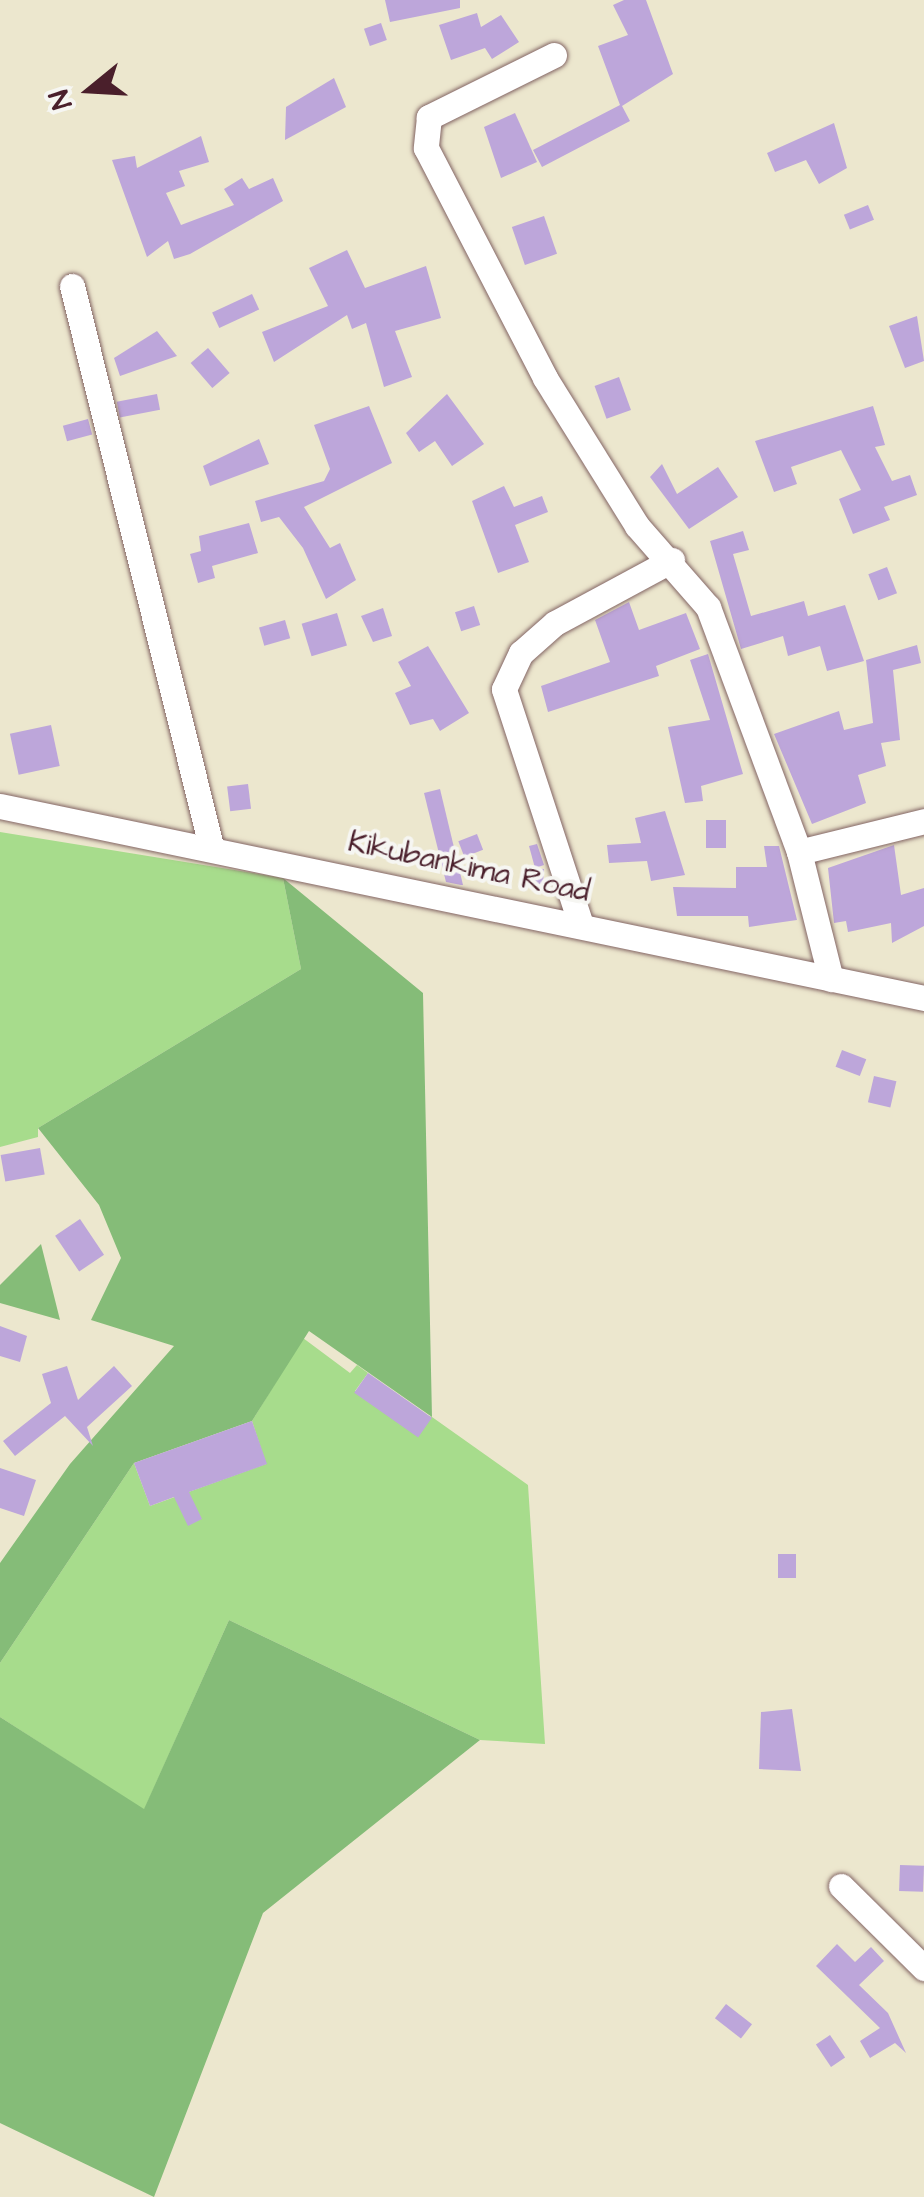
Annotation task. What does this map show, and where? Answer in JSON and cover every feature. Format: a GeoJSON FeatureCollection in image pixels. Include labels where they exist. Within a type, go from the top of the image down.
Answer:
{"type":"FeatureCollection","features":[{"type":"Feature","properties":{"kind":"street"},"geometry":{"type":"LineString","coordinates":[[554,55],[429,117],[426,148],[545,378],[638,526],[672,560],[708,607],[800,852],[831,979]]}},
{"type":"Feature","properties":{"kind":"street"},"geometry":{"type":"LineString","coordinates":[[72,286],[211,846]]}},
{"type":"Feature","properties":{"kind":"street"},"geometry":{"type":"LineString","coordinates":[[581,924],[504,689],[521,653],[556,623],[672,560]]}},
{"type":"Feature","properties":{"kind":"street","name":"Kikubankima Road"},"geometry":{"type":"LineString","coordinates":[[0,806],[211,846],[924,998]]}},
{"type":"Feature","properties":{"kind":"street"},"geometry":{"type":"LineString","coordinates":[[800,852],[924,821]]}},
{"type":"Feature","properties":{"kind":"street"},"geometry":{"type":"LineString","coordinates":[[841,1886],[924,1968]]}},
{"type":"Feature","properties":{"kind":"green space"},"geometry":{"type":"Polygon","coordinates":[[[0,832],[283,878],[301,969],[38,1128],[38,1137],[0,1147],[0,832]]]}},
{"type":"Feature","properties":{"kind":"green space"},"geometry":{"type":"Polygon","coordinates":[[[283,878],[423,993],[432,1417],[309,1331],[252,1421],[134,1463],[0,1663],[0,1563],[70,1464],[174,1346],[91,1320],[121,1258],[99,1205],[38,1128],[301,969],[283,878]]]}},
{"type":"Feature","properties":{"kind":"green space"},"geometry":{"type":"Polygon","coordinates":[[[41,1244],[60,1320],[0,1303],[0,1285],[41,1244]]]}},
{"type":"Feature","properties":{"kind":"green space"},"geometry":{"type":"Polygon","coordinates":[[[303,1338],[350,1373],[357,1365],[368,1373],[355,1391],[432,1417],[528,1485],[545,1744],[480,1740],[229,1620],[144,1810],[0,1717],[0,1663],[134,1463],[150,1506],[266,1464],[252,1421],[303,1338]]]}},
{"type":"Feature","properties":{"kind":"green space"},"geometry":{"type":"Polygon","coordinates":[[[229,1620],[480,1740],[263,1913],[154,2197],[0,2123],[0,1717],[144,1809],[229,1620]]]}},
{"type":"Feature","properties":{"kind":"building"},"geometry":{"type":"Polygon","coordinates":[[[385,0],[460,0],[460,8],[390,22],[385,0]]]}},
{"type":"Feature","properties":{"kind":"building"},"geometry":{"type":"Polygon","coordinates":[[[624,0],[646,0],[673,74],[622,106],[630,121],[542,167],[533,150],[620,105],[598,46],[628,35],[613,5],[624,0]]]}},
{"type":"Feature","properties":{"kind":"building"},"geometry":{"type":"Polygon","coordinates":[[[477,13],[481,27],[501,15],[519,42],[492,59],[485,48],[451,60],[439,25],[477,13]]]}},
{"type":"Feature","properties":{"kind":"building"},"geometry":{"type":"Polygon","coordinates":[[[381,23],[387,40],[370,46],[364,29],[381,23]]]}},
{"type":"Feature","properties":{"kind":"building"},"geometry":{"type":"Polygon","coordinates":[[[334,78],[346,107],[285,140],[286,107],[334,78]]]}},
{"type":"Feature","properties":{"kind":"building"},"geometry":{"type":"Polygon","coordinates":[[[515,113],[537,162],[501,178],[484,127],[515,113]]]}},
{"type":"Feature","properties":{"kind":"building"},"geometry":{"type":"Polygon","coordinates":[[[834,123],[847,168],[819,184],[806,160],[775,172],[767,153],[834,123]]]}},
{"type":"Feature","properties":{"kind":"building"},"geometry":{"type":"Polygon","coordinates":[[[201,136],[209,162],[179,171],[185,186],[166,193],[181,225],[234,205],[224,189],[242,178],[249,189],[273,178],[283,201],[190,254],[174,259],[168,241],[147,257],[112,160],[135,156],[137,168],[201,136]]]}},
{"type":"Feature","properties":{"kind":"building"},"geometry":{"type":"Polygon","coordinates":[[[868,205],[874,220],[850,230],[844,215],[868,205]]]}},
{"type":"Feature","properties":{"kind":"building"},"geometry":{"type":"Polygon","coordinates":[[[544,216],[557,254],[525,265],[512,227],[544,216]]]}},
{"type":"Feature","properties":{"kind":"building"},"geometry":{"type":"Polygon","coordinates":[[[347,250],[365,288],[426,266],[441,318],[395,331],[412,377],[384,387],[366,323],[352,329],[347,315],[274,362],[262,332],[328,306],[309,268],[347,250]]]}},
{"type":"Feature","properties":{"kind":"building"},"geometry":{"type":"Polygon","coordinates":[[[252,294],[259,309],[219,328],[212,313],[252,294]]]}},
{"type":"Feature","properties":{"kind":"building"},"geometry":{"type":"Polygon","coordinates":[[[917,316],[924,361],[905,368],[889,326],[917,316]]]}},
{"type":"Feature","properties":{"kind":"building"},"geometry":{"type":"Polygon","coordinates":[[[157,331],[177,356],[120,376],[114,358],[157,331]]]}},
{"type":"Feature","properties":{"kind":"building"},"geometry":{"type":"Polygon","coordinates":[[[208,348],[230,373],[212,388],[191,363],[208,348]]]}},
{"type":"Feature","properties":{"kind":"building"},"geometry":{"type":"Polygon","coordinates":[[[619,377],[631,410],[607,419],[595,386],[619,377]]]}},
{"type":"Feature","properties":{"kind":"building"},"geometry":{"type":"Polygon","coordinates":[[[157,394],[160,410],[120,418],[117,402],[157,394]]]}},
{"type":"Feature","properties":{"kind":"building"},"geometry":{"type":"Polygon","coordinates":[[[447,394],[484,444],[452,466],[435,441],[419,452],[406,433],[447,394]]]}},
{"type":"Feature","properties":{"kind":"building"},"geometry":{"type":"Polygon","coordinates":[[[369,406],[392,463],[304,507],[330,548],[340,543],[356,580],[326,599],[303,548],[279,517],[261,522],[255,501],[324,481],[330,469],[314,425],[369,406]]]}},
{"type":"Feature","properties":{"kind":"building"},"geometry":{"type":"Polygon","coordinates":[[[873,406],[885,445],[875,447],[892,481],[910,475],[917,495],[884,507],[890,520],[853,534],[839,499],[861,490],[841,450],[791,467],[797,484],[774,492],[755,441],[873,406]]]}},
{"type":"Feature","properties":{"kind":"building"},"geometry":{"type":"Polygon","coordinates":[[[88,419],[92,434],[67,441],[63,426],[88,419]]]}},
{"type":"Feature","properties":{"kind":"building"},"geometry":{"type":"Polygon","coordinates":[[[259,439],[269,464],[210,486],[203,466],[259,439]]]}},
{"type":"Feature","properties":{"kind":"building"},"geometry":{"type":"Polygon","coordinates":[[[662,464],[677,494],[718,467],[738,497],[689,529],[650,477],[662,464]]]}},
{"type":"Feature","properties":{"kind":"building"},"geometry":{"type":"Polygon","coordinates":[[[504,486],[514,507],[542,496],[548,512],[515,525],[529,562],[498,573],[472,501],[504,486]]]}},
{"type":"Feature","properties":{"kind":"building"},"geometry":{"type":"Polygon","coordinates":[[[249,523],[258,553],[212,566],[215,578],[198,583],[190,554],[201,551],[199,536],[249,523]]]}},
{"type":"Feature","properties":{"kind":"building"},"geometry":{"type":"Polygon","coordinates":[[[743,531],[749,550],[733,554],[751,616],[804,601],[808,616],[845,605],[864,661],[827,671],[820,646],[788,656],[783,636],[741,649],[710,541],[743,531]]]}},
{"type":"Feature","properties":{"kind":"building"},"geometry":{"type":"Polygon","coordinates":[[[887,567],[897,593],[878,600],[868,574],[887,567]]]}},
{"type":"Feature","properties":{"kind":"building"},"geometry":{"type":"Polygon","coordinates":[[[629,602],[639,630],[686,613],[700,649],[656,666],[659,676],[548,712],[541,686],[610,662],[595,620],[629,602]]]}},
{"type":"Feature","properties":{"kind":"building"},"geometry":{"type":"Polygon","coordinates":[[[474,606],[480,625],[461,631],[455,612],[474,606]]]}},
{"type":"Feature","properties":{"kind":"building"},"geometry":{"type":"Polygon","coordinates":[[[383,608],[392,636],[373,642],[361,616],[383,608]]]}},
{"type":"Feature","properties":{"kind":"building"},"geometry":{"type":"Polygon","coordinates":[[[337,613],[347,646],[312,656],[302,624],[337,613]]]}},
{"type":"Feature","properties":{"kind":"building"},"geometry":{"type":"Polygon","coordinates":[[[285,620],[290,638],[264,646],[259,627],[285,620]]]}},
{"type":"Feature","properties":{"kind":"building"},"geometry":{"type":"Polygon","coordinates":[[[917,645],[921,663],[893,670],[900,740],[881,743],[886,766],[858,775],[866,803],[812,824],[774,734],[839,711],[844,730],[873,723],[866,660],[917,645]]]}},
{"type":"Feature","properties":{"kind":"building"},"geometry":{"type":"Polygon","coordinates":[[[428,646],[469,713],[440,731],[433,719],[410,725],[395,693],[411,686],[398,662],[428,646]]]}},
{"type":"Feature","properties":{"kind":"building"},"geometry":{"type":"Polygon","coordinates":[[[708,654],[743,774],[701,786],[703,801],[685,803],[668,727],[710,720],[690,660],[708,654]]]}},
{"type":"Feature","properties":{"kind":"building"},"geometry":{"type":"Polygon","coordinates":[[[51,725],[60,766],[19,775],[10,734],[51,725]]]}},
{"type":"Feature","properties":{"kind":"building"},"geometry":{"type":"Polygon","coordinates":[[[248,784],[251,809],[230,811],[227,787],[248,784]]]}},
{"type":"Feature","properties":{"kind":"building"},"geometry":{"type":"Polygon","coordinates":[[[440,789],[463,885],[446,882],[424,793],[440,789]]]}},
{"type":"Feature","properties":{"kind":"building"},"geometry":{"type":"Polygon","coordinates":[[[665,811],[685,875],[651,881],[647,861],[609,863],[607,845],[641,843],[635,818],[665,811]]]}},
{"type":"Feature","properties":{"kind":"building"},"geometry":{"type":"Polygon","coordinates":[[[706,820],[726,820],[726,848],[706,848],[706,820]]]}},
{"type":"Feature","properties":{"kind":"building"},"geometry":{"type":"Polygon","coordinates":[[[477,834],[483,850],[464,857],[458,841],[477,834]]]}},
{"type":"Feature","properties":{"kind":"building"},"geometry":{"type":"Polygon","coordinates":[[[537,844],[544,865],[535,868],[529,846],[537,844]]]}},
{"type":"Feature","properties":{"kind":"building"},"geometry":{"type":"Polygon","coordinates":[[[894,845],[901,895],[924,888],[924,926],[892,943],[891,923],[848,932],[846,921],[834,923],[828,868],[894,845]]]}},
{"type":"Feature","properties":{"kind":"building"},"geometry":{"type":"Polygon","coordinates":[[[764,846],[779,846],[797,920],[749,927],[748,916],[677,916],[673,887],[736,888],[736,867],[767,867],[764,846]]]}},
{"type":"Feature","properties":{"kind":"building"},"geometry":{"type":"Polygon","coordinates":[[[523,868],[544,869],[543,886],[522,885],[523,868]]]}},
{"type":"Feature","properties":{"kind":"building"},"geometry":{"type":"Polygon","coordinates":[[[842,1050],[866,1059],[860,1076],[836,1067],[842,1050]]]}},
{"type":"Feature","properties":{"kind":"building"},"geometry":{"type":"Polygon","coordinates":[[[874,1076],[896,1081],[890,1107],[868,1102],[874,1076]]]}},
{"type":"Feature","properties":{"kind":"building"},"geometry":{"type":"Polygon","coordinates":[[[40,1148],[45,1175],[5,1182],[1,1155],[40,1148]]]}},
{"type":"Feature","properties":{"kind":"building"},"geometry":{"type":"Polygon","coordinates":[[[80,1219],[104,1255],[79,1271],[55,1236],[80,1219]]]}},
{"type":"Feature","properties":{"kind":"building"},"geometry":{"type":"Polygon","coordinates":[[[0,1326],[27,1336],[20,1362],[0,1356],[0,1326]]]}},
{"type":"Feature","properties":{"kind":"building"},"geometry":{"type":"Polygon","coordinates":[[[67,1366],[78,1400],[114,1366],[132,1386],[87,1427],[93,1446],[65,1416],[15,1456],[3,1441],[51,1403],[42,1374],[67,1366]]]}},
{"type":"Feature","properties":{"kind":"building"},"geometry":{"type":"Polygon","coordinates":[[[368,1373],[432,1418],[418,1437],[354,1393],[368,1373]]]}},
{"type":"Feature","properties":{"kind":"building"},"geometry":{"type":"Polygon","coordinates":[[[252,1421],[267,1464],[189,1492],[202,1519],[188,1526],[174,1497],[150,1506],[134,1463],[252,1421]]]}},
{"type":"Feature","properties":{"kind":"building"},"geometry":{"type":"Polygon","coordinates":[[[0,1468],[36,1480],[24,1516],[0,1508],[0,1468]]]}},
{"type":"Feature","properties":{"kind":"building"},"geometry":{"type":"Polygon","coordinates":[[[778,1554],[796,1554],[796,1578],[778,1578],[778,1554]]]}},
{"type":"Feature","properties":{"kind":"building"},"geometry":{"type":"Polygon","coordinates":[[[792,1709],[801,1771],[759,1769],[761,1712],[792,1709]]]}},
{"type":"Feature","properties":{"kind":"building"},"geometry":{"type":"Polygon","coordinates":[[[900,1865],[924,1866],[923,1892],[899,1891],[900,1865]]]}},
{"type":"Feature","properties":{"kind":"building"},"geometry":{"type":"Polygon","coordinates":[[[837,1944],[855,1962],[871,1947],[884,1961],[859,1985],[888,2013],[906,2053],[895,2043],[870,2058],[860,2041],[880,2028],[816,1966],[837,1944]]]}},
{"type":"Feature","properties":{"kind":"building"},"geometry":{"type":"Polygon","coordinates":[[[726,2004],[752,2024],[741,2039],[715,2018],[726,2004]]]}},
{"type":"Feature","properties":{"kind":"building"},"geometry":{"type":"Polygon","coordinates":[[[830,2035],[845,2057],[831,2067],[816,2045],[830,2035]]]}}]}
